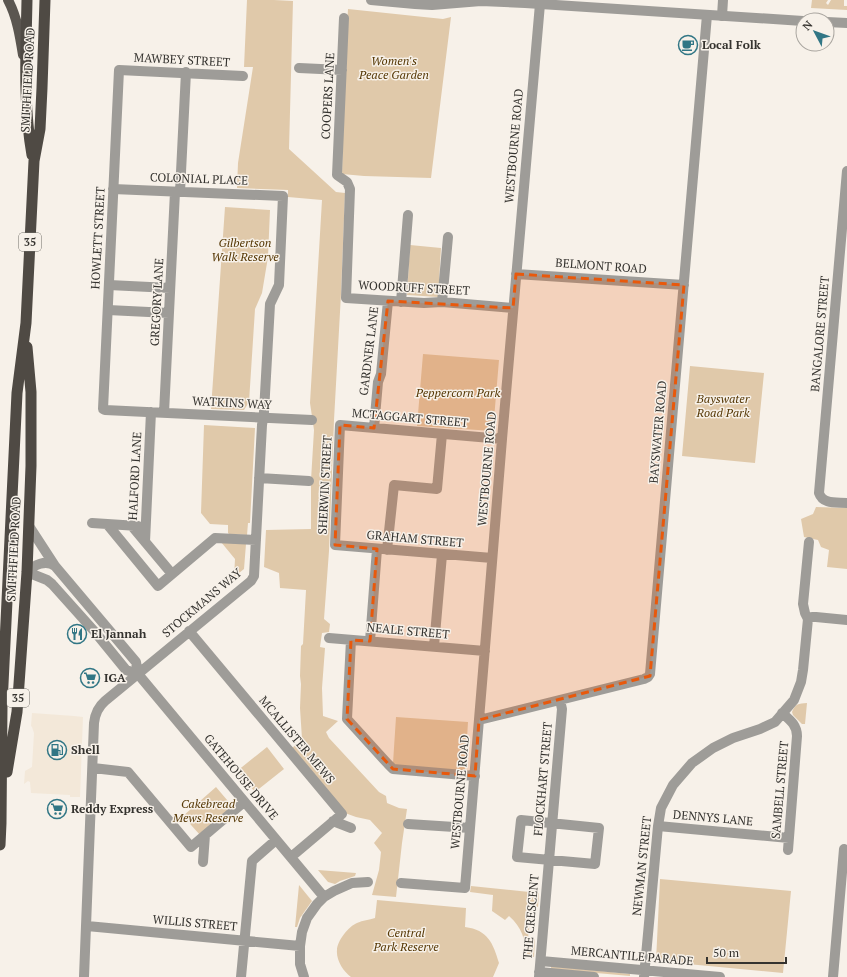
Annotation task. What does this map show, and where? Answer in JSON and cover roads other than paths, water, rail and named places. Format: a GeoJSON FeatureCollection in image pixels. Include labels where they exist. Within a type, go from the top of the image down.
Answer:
{"type":"FeatureCollection","features":[{"type":"Feature","properties":{"kind":"highway","name":"SMITHFIELD ROAD"},"geometry":{"type":"LineString","coordinates":[[27,0],[27,112],[28,133],[34,161]]}},
{"type":"Feature","properties":{"kind":"highway","name":"SMITHFIELD ROAD"},"geometry":{"type":"LineString","coordinates":[[0,845],[2,705],[8,587],[5,561],[17,393],[26,323],[34,161],[40,129],[45,0]]}},
{"type":"Feature","properties":{"kind":"highway"},"geometry":{"type":"LineString","coordinates":[[27,112],[34,106],[42,88]]}},
{"type":"Feature","properties":{"kind":"highway","name":"SMITHFIELD ROAD"},"geometry":{"type":"LineString","coordinates":[[1,823],[4,792],[17,712],[27,572],[31,466],[31,392],[26,323]]}},
{"type":"Feature","properties":{"kind":"highway"},"geometry":{"type":"LineString","coordinates":[[5,561],[27,572],[8,587]]}},
{"type":"Feature","properties":{"kind":"main road"},"geometry":{"type":"LineString","coordinates":[[8,0],[17,23],[26,70]]}},
{"type":"Feature","properties":{"kind":"street"},"geometry":{"type":"LineString","coordinates":[[372,0],[414,4],[499,1],[795,21]]}},
{"type":"Feature","properties":{"kind":"street"},"geometry":{"type":"LineString","coordinates":[[722,16],[723,0]]}},
{"type":"Feature","properties":{"kind":"street","name":"WESTBOURNE ROAD"},"geometry":{"type":"LineString","coordinates":[[401,883],[465,888],[513,308],[540,4]]}},
{"type":"Feature","properties":{"kind":"street","name":"BAYSWATER ROAD"},"geometry":{"type":"LineString","coordinates":[[479,720],[645,679],[650,676],[707,15]]}},
{"type":"Feature","properties":{"kind":"street","name":"COOPERS LANE"},"geometry":{"type":"LineString","coordinates":[[337,175],[344,18]]}},
{"type":"Feature","properties":{"kind":"street"},"geometry":{"type":"LineString","coordinates":[[835,22],[847,23]]}},
{"type":"Feature","properties":{"kind":"street"},"geometry":{"type":"LineString","coordinates":[[299,68],[342,70]]}},
{"type":"Feature","properties":{"kind":"street","name":"MAWBEY STREET"},"geometry":{"type":"LineString","coordinates":[[119,70],[186,72],[243,76]]}},
{"type":"Feature","properties":{"kind":"street","name":"HOWLETT STREET"},"geometry":{"type":"LineString","coordinates":[[103,408],[119,70]]}},
{"type":"Feature","properties":{"kind":"street","name":"GREGORY LANE"},"geometry":{"type":"LineString","coordinates":[[164,413],[170,288],[186,72]]}},
{"type":"Feature","properties":{"kind":"street","name":"BANGALORE STREET"},"geometry":{"type":"LineString","coordinates":[[847,170],[819,492],[822,499],[827,502],[847,503]]}},
{"type":"Feature","properties":{"kind":"street","name":"WOODRUFF STREET"},"geometry":{"type":"LineString","coordinates":[[337,175],[348,183],[350,187],[346,298],[401,302],[442,302],[513,308]]}},
{"type":"Feature","properties":{"kind":"street","name":"COLONIAL PLACE"},"geometry":{"type":"LineString","coordinates":[[113,189],[283,196]]}},
{"type":"Feature","properties":{"kind":"street","name":"STOCKMANS WAY"},"geometry":{"type":"LineString","coordinates":[[84,977],[94,720],[97,711],[103,703],[252,579],[254,573],[270,304],[279,285],[283,196]]}},
{"type":"Feature","properties":{"kind":"street"},"geometry":{"type":"LineString","coordinates":[[401,302],[408,215]]}},
{"type":"Feature","properties":{"kind":"street"},"geometry":{"type":"LineString","coordinates":[[442,302],[448,237]]}},
{"type":"Feature","properties":{"kind":"street","name":"BELMONT ROAD"},"geometry":{"type":"LineString","coordinates":[[516,274],[684,285]]}},
{"type":"Feature","properties":{"kind":"street"},"geometry":{"type":"LineString","coordinates":[[109,285],[170,288]]}},
{"type":"Feature","properties":{"kind":"street","name":"GARDNER LANE"},"geometry":{"type":"LineString","coordinates":[[374,428],[388,301]]}},
{"type":"Feature","properties":{"kind":"street"},"geometry":{"type":"LineString","coordinates":[[108,310],[169,312]]}},
{"type":"Feature","properties":{"kind":"street","name":"WATKINS WAY"},"geometry":{"type":"LineString","coordinates":[[103,408],[105,410],[312,420]]}},
{"type":"Feature","properties":{"kind":"street","name":"HALFORD LANE"},"geometry":{"type":"LineString","coordinates":[[145,542],[151,412]]}},
{"type":"Feature","properties":{"kind":"street","name":"MCTAGGART STREET"},"geometry":{"type":"LineString","coordinates":[[340,425],[502,439]]}},
{"type":"Feature","properties":{"kind":"street","name":"SHERWIN STREET"},"geometry":{"type":"LineString","coordinates":[[335,545],[340,425]]}},
{"type":"Feature","properties":{"kind":"street"},"geometry":{"type":"LineString","coordinates":[[388,550],[394,485],[437,489],[442,434]]}},
{"type":"Feature","properties":{"kind":"street"},"geometry":{"type":"LineString","coordinates":[[259,478],[309,480]]}},
{"type":"Feature","properties":{"kind":"street"},"geometry":{"type":"LineString","coordinates":[[92,523],[146,526]]}},
{"type":"Feature","properties":{"kind":"street"},"geometry":{"type":"LineString","coordinates":[[106,524],[158,586],[215,538],[256,540]]}},
{"type":"Feature","properties":{"kind":"street","name":"GATEHOUSE DRIVE"},"geometry":{"type":"LineString","coordinates":[[29,526],[55,566],[136,662],[138,674],[324,897]]}},
{"type":"Feature","properties":{"kind":"street"},"geometry":{"type":"LineString","coordinates":[[131,526],[172,574]]}},
{"type":"Feature","properties":{"kind":"street","name":"NEWMAN STREET"},"geometry":{"type":"LineString","coordinates":[[644,973],[661,808],[674,785],[692,763],[713,748],[733,738],[760,729],[775,722],[794,700],[800,682],[808,619],[803,604],[809,542]]}},
{"type":"Feature","properties":{"kind":"street","name":"GRAHAM STREET"},"geometry":{"type":"LineString","coordinates":[[335,545],[492,558]]}},
{"type":"Feature","properties":{"kind":"street"},"geometry":{"type":"LineString","coordinates":[[370,641],[377,549]]}},
{"type":"Feature","properties":{"kind":"street"},"geometry":{"type":"LineString","coordinates":[[434,646],[442,555]]}},
{"type":"Feature","properties":{"kind":"street"},"geometry":{"type":"LineString","coordinates":[[27,572],[31,568],[45,562],[55,566]]}},
{"type":"Feature","properties":{"kind":"street","name":"GATEHOUSE DRIVE"},"geometry":{"type":"LineString","coordinates":[[27,572],[47,580],[52,584],[95,632],[126,670],[138,674]]}},
{"type":"Feature","properties":{"kind":"street"},"geometry":{"type":"LineString","coordinates":[[808,619],[816,617],[847,620]]}},
{"type":"Feature","properties":{"kind":"street"},"geometry":{"type":"LineString","coordinates":[[0,619],[5,641]]}},
{"type":"Feature","properties":{"kind":"street"},"geometry":{"type":"LineString","coordinates":[[95,632],[104,624]]}},
{"type":"Feature","properties":{"kind":"street","name":"MCALLISTER MEWS"},"geometry":{"type":"LineString","coordinates":[[189,631],[342,814],[333,821]]}},
{"type":"Feature","properties":{"kind":"street","name":"NEALE STREET"},"geometry":{"type":"LineString","coordinates":[[329,638],[485,651]]}},
{"type":"Feature","properties":{"kind":"street"},"geometry":{"type":"LineString","coordinates":[[351,640],[348,719],[388,764],[393,769],[475,776]]}},
{"type":"Feature","properties":{"kind":"street","name":"FLOCKHART STREET"},"geometry":{"type":"LineString","coordinates":[[550,860],[562,709],[560,700]]}},
{"type":"Feature","properties":{"kind":"street","name":"SAMBELL STREET"},"geometry":{"type":"LineString","coordinates":[[782,713],[794,724],[797,733],[788,850]]}},
{"type":"Feature","properties":{"kind":"street"},"geometry":{"type":"LineString","coordinates":[[93,768],[128,772],[191,847],[244,802]]}},
{"type":"Feature","properties":{"kind":"street"},"geometry":{"type":"LineString","coordinates":[[521,820],[552,823],[599,828],[595,864],[517,857],[521,820]]}},
{"type":"Feature","properties":{"kind":"street"},"geometry":{"type":"LineString","coordinates":[[291,857],[333,821],[351,828]]}},
{"type":"Feature","properties":{"kind":"street"},"geometry":{"type":"LineString","coordinates":[[408,824],[470,828]]}},
{"type":"Feature","properties":{"kind":"street","name":"DENNYS LANE"},"geometry":{"type":"LineString","coordinates":[[658,826],[789,838]]}},
{"type":"Feature","properties":{"kind":"street"},"geometry":{"type":"LineString","coordinates":[[203,862],[205,835]]}},
{"type":"Feature","properties":{"kind":"street"},"geometry":{"type":"LineString","coordinates":[[241,977],[252,861],[276,840]]}},
{"type":"Feature","properties":{"kind":"street"},"geometry":{"type":"LineString","coordinates":[[833,977],[843,905],[844,850]]}},
{"type":"Feature","properties":{"kind":"street","name":"THE CRESCENT"},"geometry":{"type":"LineString","coordinates":[[539,974],[550,860]]}},
{"type":"Feature","properties":{"kind":"street"},"geometry":{"type":"LineString","coordinates":[[304,977],[300,964],[300,946],[302,932],[307,918],[324,897],[334,891],[352,884],[368,882]]}},
{"type":"Feature","properties":{"kind":"street","name":"WILLIS STREET"},"geometry":{"type":"LineString","coordinates":[[87,926],[300,946]]}},
{"type":"Feature","properties":{"kind":"street","name":"MERCANTILE PARADE"},"geometry":{"type":"LineString","coordinates":[[541,961],[644,973],[720,977]]}},
{"type":"Feature","properties":{"kind":"street","name":"MERCANTILE PARADE"},"geometry":{"type":"LineString","coordinates":[[539,974],[594,977]]}},
{"type":"Feature","properties":{"kind":"place","name":"Local Folk"},"geometry":{"type":"Point","coordinates":[688,45]}},
{"type":"Feature","properties":{"kind":"place","name":"El Jannah"},"geometry":{"type":"Point","coordinates":[77,634]}},
{"type":"Feature","properties":{"kind":"place","name":"IGA"},"geometry":{"type":"Point","coordinates":[90,678]}},
{"type":"Feature","properties":{"kind":"place","name":"Shell"},"geometry":{"type":"Point","coordinates":[57,750]}},
{"type":"Feature","properties":{"kind":"place","name":"Reddy Express"},"geometry":{"type":"Point","coordinates":[57,809]}},
{"type":"Feature","properties":{"kind":"park label","name":"Women's Peace Garden"},"geometry":{"type":"Point","coordinates":[394,68]}},
{"type":"Feature","properties":{"kind":"park label","name":"Gilbertson Walk Reserve"},"geometry":{"type":"Point","coordinates":[245,250]}},
{"type":"Feature","properties":{"kind":"park label","name":"Peppercorn Park"},"geometry":{"type":"Point","coordinates":[458,393]}},
{"type":"Feature","properties":{"kind":"park label","name":"Bayswater Road Park"},"geometry":{"type":"Point","coordinates":[723,406]}},
{"type":"Feature","properties":{"kind":"park label","name":"Cakebread Mews Reserve"},"geometry":{"type":"Point","coordinates":[208,811]}},
{"type":"Feature","properties":{"kind":"park label","name":"Central Park Reserve"},"geometry":{"type":"Point","coordinates":[406,940]}}]}
